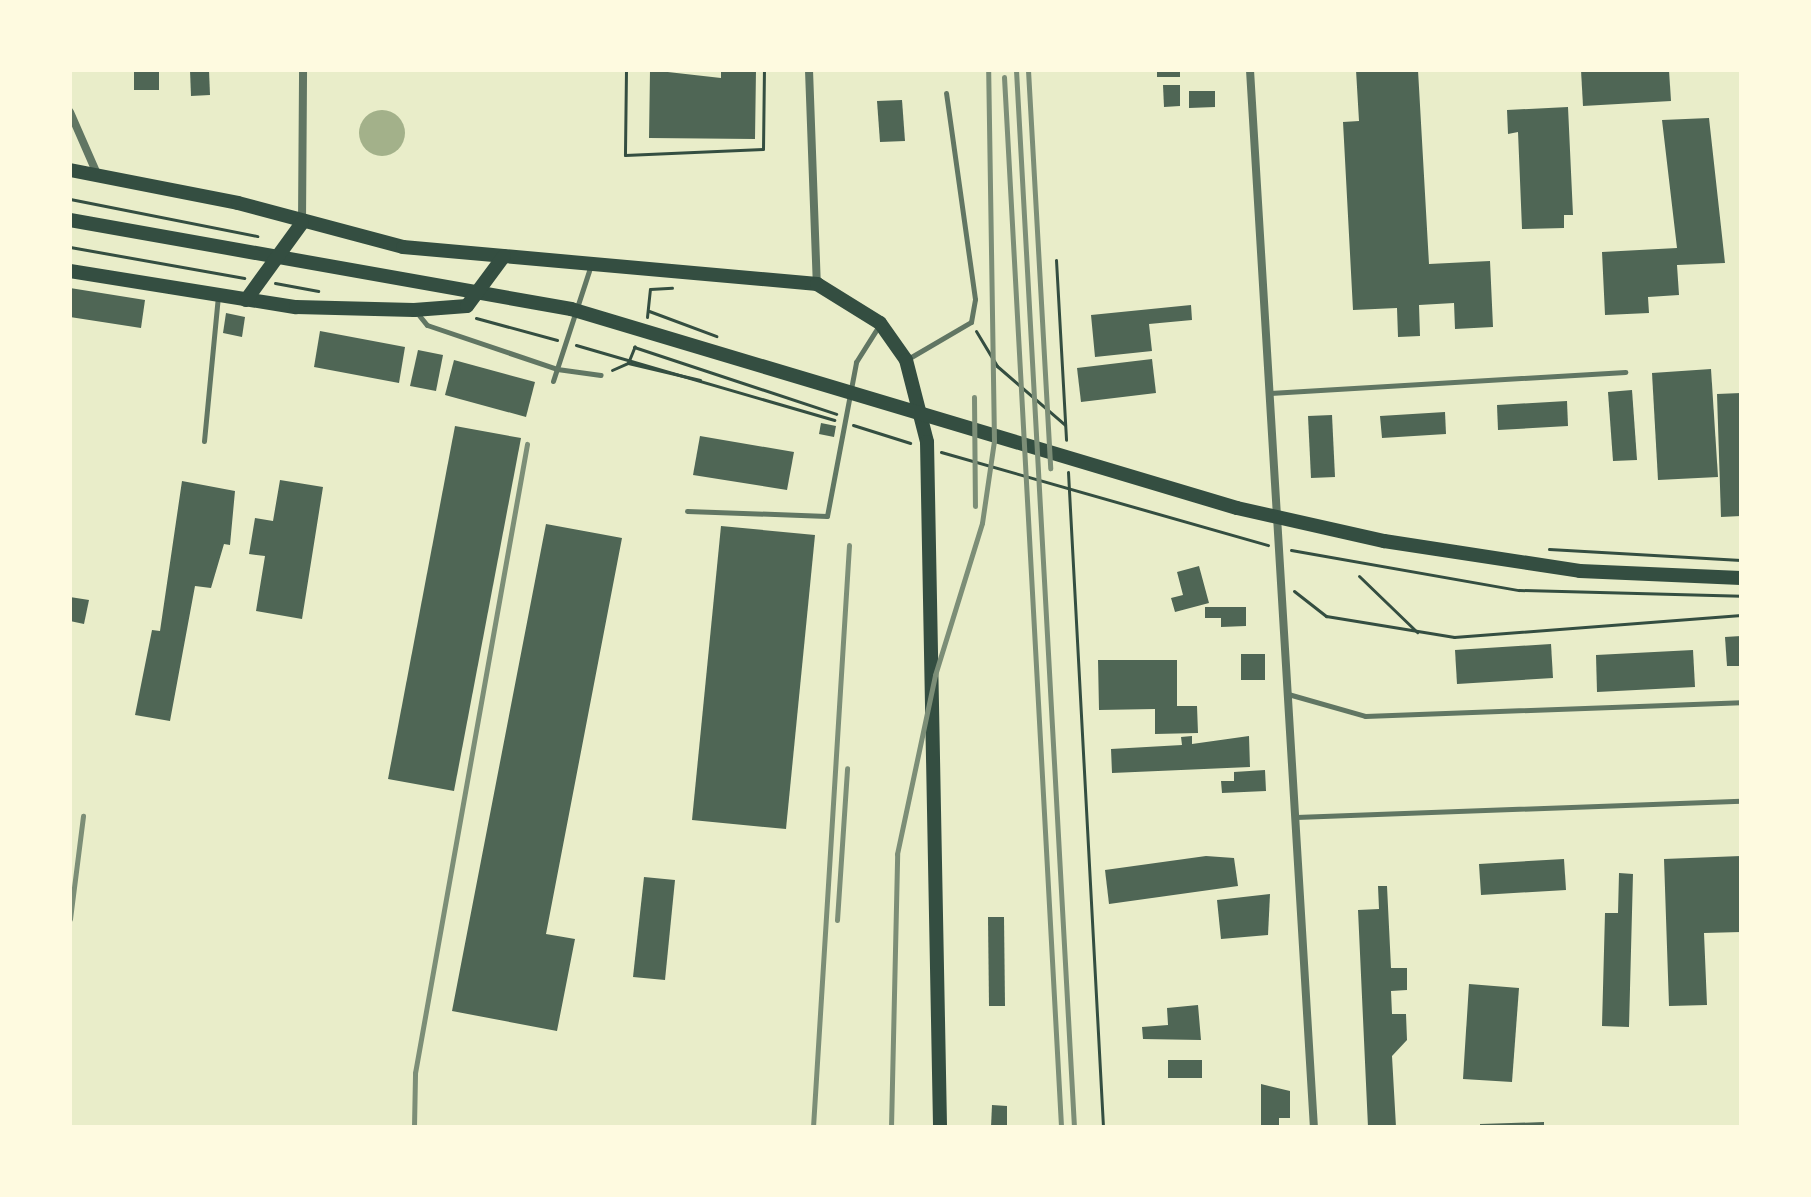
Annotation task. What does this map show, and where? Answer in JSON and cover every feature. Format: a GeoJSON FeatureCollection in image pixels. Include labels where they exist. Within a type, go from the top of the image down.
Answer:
{"type":"FeatureCollection","features":[{"type":"Feature","properties":{"kind":"main road"},"geometry":{"type":"LineString","coordinates":[[70,170],[302,223],[356,239],[591,265],[817,284],[880,323],[906,360],[927,442],[940,1127]]}},
{"type":"Feature","properties":{"kind":"main road"},"geometry":{"type":"LineString","coordinates":[[70,220],[571,309],[1237,508],[1384,541],[1535,567],[1741,578]]}},
{"type":"Feature","properties":{"kind":"main road"},"geometry":{"type":"LineString","coordinates":[[246,300],[302,223]]}},
{"type":"Feature","properties":{"kind":"main road"},"geometry":{"type":"LineString","coordinates":[[70,271],[246,300],[414,310],[467,306],[504,256]]}},
{"type":"Feature","properties":{"kind":"street"},"geometry":{"type":"LineString","coordinates":[[302,223],[303,70]]}},
{"type":"Feature","properties":{"kind":"street"},"geometry":{"type":"LineString","coordinates":[[809,70],[817,284]]}},
{"type":"Feature","properties":{"kind":"street"},"geometry":{"type":"LineString","coordinates":[[1250,70],[1314,1127]]}},
{"type":"Feature","properties":{"kind":"street"},"geometry":{"type":"LineString","coordinates":[[70,112],[98,176]]}},
{"type":"Feature","properties":{"kind":"lane"},"geometry":{"type":"LineString","coordinates":[[906,360],[971,322],[971,245],[946,93]]}},
{"type":"Feature","properties":{"kind":"lane"},"geometry":{"type":"LineString","coordinates":[[553,381],[591,265]]}},
{"type":"Feature","properties":{"kind":"lane"},"geometry":{"type":"LineString","coordinates":[[204,441],[218,293]]}},
{"type":"Feature","properties":{"kind":"lane"},"geometry":{"type":"LineString","coordinates":[[414,310],[427,325],[557,369],[601,375]]}},
{"type":"Feature","properties":{"kind":"lane"},"geometry":{"type":"LineString","coordinates":[[687,511],[827,516],[849,418],[856,362],[880,323]]}},
{"type":"Feature","properties":{"kind":"lane"},"geometry":{"type":"LineString","coordinates":[[1270,393],[1625,372]]}},
{"type":"Feature","properties":{"kind":"lane"},"geometry":{"type":"LineString","coordinates":[[1288,694],[1365,716],[1741,702]]}},
{"type":"Feature","properties":{"kind":"lane"},"geometry":{"type":"LineString","coordinates":[[1296,817],[1741,801]]}},
{"type":"Feature","properties":{"kind":"path"},"geometry":{"type":"LineString","coordinates":[[626,70],[625,155],[763,149],[764,70]]}},
{"type":"Feature","properties":{"kind":"path"},"geometry":{"type":"LineString","coordinates":[[70,247],[322,291]]}},
{"type":"Feature","properties":{"kind":"path"},"geometry":{"type":"LineString","coordinates":[[1056,260],[1103,1127]]}},
{"type":"Feature","properties":{"kind":"path"},"geometry":{"type":"LineString","coordinates":[[649,311],[717,335],[713,343]]}},
{"type":"Feature","properties":{"kind":"path"},"geometry":{"type":"LineString","coordinates":[[463,316],[700,380],[912,443]]}},
{"type":"Feature","properties":{"kind":"path"},"geometry":{"type":"LineString","coordinates":[[971,322],[997,366],[1065,425]]}},
{"type":"Feature","properties":{"kind":"path"},"geometry":{"type":"LineString","coordinates":[[634,347],[849,418]]}},
{"type":"Feature","properties":{"kind":"path"},"geometry":{"type":"LineString","coordinates":[[628,363],[700,380]]}},
{"type":"Feature","properties":{"kind":"path"},"geometry":{"type":"LineString","coordinates":[[927,448],[1267,545],[1384,569],[1519,590],[1741,596]]}},
{"type":"Feature","properties":{"kind":"path"},"geometry":{"type":"LineString","coordinates":[[1533,548],[1741,560]]}},
{"type":"Feature","properties":{"kind":"path"},"geometry":{"type":"LineString","coordinates":[[1359,576],[1418,633]]}},
{"type":"Feature","properties":{"kind":"path"},"geometry":{"type":"LineString","coordinates":[[1282,581],[1326,616],[1418,633],[1599,630],[1741,615]]}},
{"type":"Feature","properties":{"kind":"shaded area"},"geometry":{"type":"Polygon","coordinates":[[[382,110],[399,116],[405,133],[399,150],[382,156],[365,150],[359,133],[365,116],[382,110]]]}},
{"type":"Feature","properties":{"kind":"building"},"geometry":{"type":"Polygon","coordinates":[[[134,70],[159,70],[159,90],[134,90],[134,70]]]}},
{"type":"Feature","properties":{"kind":"building"},"geometry":{"type":"Polygon","coordinates":[[[190,70],[209,70],[210,95],[191,96],[190,70]]]}},
{"type":"Feature","properties":{"kind":"building"},"geometry":{"type":"Polygon","coordinates":[[[650,70],[721,78],[721,70],[756,70],[755,139],[649,138],[650,70]]]}},
{"type":"Feature","properties":{"kind":"building"},"geometry":{"type":"Polygon","coordinates":[[[1157,70],[1180,70],[1180,77],[1157,77],[1157,70]]]}},
{"type":"Feature","properties":{"kind":"building"},"geometry":{"type":"Polygon","coordinates":[[[1356,70],[1418,70],[1429,264],[1490,261],[1493,327],[1455,329],[1454,303],[1419,305],[1420,336],[1398,337],[1397,308],[1353,310],[1343,122],[1359,121],[1356,70]]]}},
{"type":"Feature","properties":{"kind":"building"},"geometry":{"type":"Polygon","coordinates":[[[1581,70],[1669,70],[1671,101],[1583,106],[1581,70]]]}},
{"type":"Feature","properties":{"kind":"building"},"geometry":{"type":"Polygon","coordinates":[[[1163,85],[1180,85],[1180,106],[1164,107],[1163,85]]]}},
{"type":"Feature","properties":{"kind":"building"},"geometry":{"type":"Polygon","coordinates":[[[1189,91],[1215,91],[1215,107],[1189,108],[1189,91]]]}},
{"type":"Feature","properties":{"kind":"building"},"geometry":{"type":"Polygon","coordinates":[[[902,100],[905,141],[880,142],[877,101],[902,100]]]}},
{"type":"Feature","properties":{"kind":"building"},"geometry":{"type":"Polygon","coordinates":[[[1568,107],[1573,215],[1564,215],[1564,228],[1522,229],[1518,132],[1508,134],[1507,110],[1568,107]]]}},
{"type":"Feature","properties":{"kind":"building"},"geometry":{"type":"Polygon","coordinates":[[[1709,118],[1725,263],[1677,265],[1679,295],[1648,297],[1649,313],[1605,315],[1602,252],[1677,248],[1662,120],[1709,118]]]}},
{"type":"Feature","properties":{"kind":"building"},"geometry":{"type":"Polygon","coordinates":[[[70,288],[145,300],[141,328],[70,317],[70,288]]]}},
{"type":"Feature","properties":{"kind":"building"},"geometry":{"type":"Polygon","coordinates":[[[1191,305],[1192,320],[1149,324],[1152,351],[1095,357],[1091,315],[1191,305]]]}},
{"type":"Feature","properties":{"kind":"building"},"geometry":{"type":"Polygon","coordinates":[[[226,313],[245,317],[242,337],[223,333],[226,313]]]}},
{"type":"Feature","properties":{"kind":"building"},"geometry":{"type":"Polygon","coordinates":[[[320,331],[405,347],[399,383],[314,367],[320,331]]]}},
{"type":"Feature","properties":{"kind":"building"},"geometry":{"type":"Polygon","coordinates":[[[418,350],[443,355],[436,391],[410,386],[418,350]]]}},
{"type":"Feature","properties":{"kind":"building"},"geometry":{"type":"Polygon","coordinates":[[[1152,359],[1156,393],[1081,402],[1077,368],[1152,359]]]}},
{"type":"Feature","properties":{"kind":"building"},"geometry":{"type":"Polygon","coordinates":[[[454,360],[535,382],[526,417],[445,395],[454,360]]]}},
{"type":"Feature","properties":{"kind":"building"},"geometry":{"type":"Polygon","coordinates":[[[1711,369],[1718,477],[1658,480],[1652,373],[1711,369]]]}},
{"type":"Feature","properties":{"kind":"building"},"geometry":{"type":"Polygon","coordinates":[[[1632,390],[1637,460],[1613,461],[1608,392],[1632,390]]]}},
{"type":"Feature","properties":{"kind":"building"},"geometry":{"type":"Polygon","coordinates":[[[1741,393],[1741,516],[1721,517],[1717,394],[1741,393]]]}},
{"type":"Feature","properties":{"kind":"building"},"geometry":{"type":"Polygon","coordinates":[[[1567,401],[1568,426],[1498,430],[1497,405],[1567,401]]]}},
{"type":"Feature","properties":{"kind":"building"},"geometry":{"type":"Polygon","coordinates":[[[1445,412],[1446,434],[1382,438],[1380,416],[1445,412]]]}},
{"type":"Feature","properties":{"kind":"building"},"geometry":{"type":"Polygon","coordinates":[[[1332,415],[1335,477],[1311,478],[1308,416],[1332,415]]]}},
{"type":"Feature","properties":{"kind":"building"},"geometry":{"type":"Polygon","coordinates":[[[821,423],[836,426],[834,437],[819,434],[821,423]]]}},
{"type":"Feature","properties":{"kind":"building"},"geometry":{"type":"Polygon","coordinates":[[[455,426],[521,438],[454,791],[388,779],[455,426]]]}},
{"type":"Feature","properties":{"kind":"building"},"geometry":{"type":"Polygon","coordinates":[[[700,436],[794,452],[787,490],[693,475],[700,436]]]}},
{"type":"Feature","properties":{"kind":"building"},"geometry":{"type":"Polygon","coordinates":[[[280,480],[323,487],[302,619],[256,611],[265,556],[249,554],[255,518],[273,521],[280,480]]]}},
{"type":"Feature","properties":{"kind":"building"},"geometry":{"type":"Polygon","coordinates":[[[182,481],[235,491],[230,545],[224,544],[211,588],[195,586],[170,721],[135,715],[152,630],[160,631],[182,481]]]}},
{"type":"Feature","properties":{"kind":"building"},"geometry":{"type":"Polygon","coordinates":[[[546,524],[622,538],[546,934],[575,939],[557,1031],[452,1011],[546,524]]]}},
{"type":"Feature","properties":{"kind":"building"},"geometry":{"type":"Polygon","coordinates":[[[721,526],[815,535],[786,829],[692,820],[721,526]]]}},
{"type":"Feature","properties":{"kind":"building"},"geometry":{"type":"Polygon","coordinates":[[[1199,566],[1209,603],[1175,612],[1171,598],[1183,595],[1177,572],[1199,566]]]}},
{"type":"Feature","properties":{"kind":"building"},"geometry":{"type":"Polygon","coordinates":[[[70,597],[89,600],[84,624],[70,621],[70,597]]]}},
{"type":"Feature","properties":{"kind":"building"},"geometry":{"type":"Polygon","coordinates":[[[1205,607],[1246,607],[1246,626],[1221,627],[1221,618],[1205,618],[1205,607]]]}},
{"type":"Feature","properties":{"kind":"building"},"geometry":{"type":"Polygon","coordinates":[[[1741,636],[1741,666],[1727,666],[1725,637],[1741,636]]]}},
{"type":"Feature","properties":{"kind":"building"},"geometry":{"type":"Polygon","coordinates":[[[1551,644],[1553,678],[1457,684],[1455,650],[1551,644]]]}},
{"type":"Feature","properties":{"kind":"building"},"geometry":{"type":"Polygon","coordinates":[[[1693,650],[1695,687],[1597,692],[1596,655],[1693,650]]]}},
{"type":"Feature","properties":{"kind":"building"},"geometry":{"type":"Polygon","coordinates":[[[1241,654],[1265,654],[1265,680],[1241,680],[1241,654]]]}},
{"type":"Feature","properties":{"kind":"building"},"geometry":{"type":"Polygon","coordinates":[[[1098,660],[1177,660],[1177,706],[1197,706],[1198,733],[1155,734],[1155,709],[1099,710],[1098,660]]]}},
{"type":"Feature","properties":{"kind":"building"},"geometry":{"type":"Polygon","coordinates":[[[1192,736],[1192,744],[1249,736],[1250,767],[1112,773],[1111,749],[1182,745],[1181,737],[1192,736]]]}},
{"type":"Feature","properties":{"kind":"building"},"geometry":{"type":"Polygon","coordinates":[[[1265,770],[1266,791],[1222,793],[1221,781],[1234,781],[1234,772],[1265,770]]]}},
{"type":"Feature","properties":{"kind":"building"},"geometry":{"type":"Polygon","coordinates":[[[1206,856],[1234,858],[1238,886],[1109,904],[1105,870],[1206,856]]]}},
{"type":"Feature","properties":{"kind":"building"},"geometry":{"type":"Polygon","coordinates":[[[1741,856],[1741,932],[1704,933],[1707,1005],[1669,1006],[1664,859],[1741,856]]]}},
{"type":"Feature","properties":{"kind":"building"},"geometry":{"type":"Polygon","coordinates":[[[1564,859],[1566,890],[1481,895],[1479,864],[1564,859]]]}},
{"type":"Feature","properties":{"kind":"building"},"geometry":{"type":"Polygon","coordinates":[[[1619,873],[1633,874],[1629,1027],[1602,1026],[1605,913],[1618,913],[1619,873]]]}},
{"type":"Feature","properties":{"kind":"building"},"geometry":{"type":"Polygon","coordinates":[[[644,877],[675,880],[665,980],[633,977],[644,877]]]}},
{"type":"Feature","properties":{"kind":"building"},"geometry":{"type":"Polygon","coordinates":[[[1378,886],[1387,886],[1391,968],[1407,968],[1407,990],[1391,991],[1392,1014],[1406,1014],[1407,1040],[1392,1056],[1396,1127],[1368,1127],[1358,910],[1379,909],[1378,886]]]}},
{"type":"Feature","properties":{"kind":"building"},"geometry":{"type":"Polygon","coordinates":[[[1270,894],[1268,935],[1221,939],[1217,900],[1270,894]]]}},
{"type":"Feature","properties":{"kind":"building"},"geometry":{"type":"Polygon","coordinates":[[[988,917],[1004,917],[1005,1006],[989,1006],[988,917]]]}},
{"type":"Feature","properties":{"kind":"building"},"geometry":{"type":"Polygon","coordinates":[[[1469,984],[1519,988],[1512,1082],[1463,1079],[1469,984]]]}},
{"type":"Feature","properties":{"kind":"building"},"geometry":{"type":"Polygon","coordinates":[[[1198,1005],[1201,1040],[1143,1039],[1142,1027],[1168,1025],[1167,1008],[1198,1005]]]}},
{"type":"Feature","properties":{"kind":"building"},"geometry":{"type":"Polygon","coordinates":[[[1168,1060],[1202,1060],[1202,1078],[1168,1078],[1168,1060]]]}},
{"type":"Feature","properties":{"kind":"building"},"geometry":{"type":"Polygon","coordinates":[[[1261,1084],[1290,1091],[1290,1118],[1279,1118],[1279,1127],[1261,1127],[1261,1084]]]}},
{"type":"Feature","properties":{"kind":"building"},"geometry":{"type":"Polygon","coordinates":[[[992,1105],[1007,1106],[1007,1127],[991,1127],[992,1105]]]}},
{"type":"Feature","properties":{"kind":"building"},"geometry":{"type":"Polygon","coordinates":[[[1544,1122],[1544,1127],[1480,1127],[1480,1124],[1544,1122]]]}},
{"type":"Feature","properties":{"kind":"railway"},"geometry":{"type":"LineString","coordinates":[[891,1127],[897,854],[935,675],[982,523],[994,441],[988,70]]}},
{"type":"Feature","properties":{"kind":"railway"},"geometry":{"type":"LineString","coordinates":[[1016,70],[1074,1127]]}},
{"type":"Feature","properties":{"kind":"railway"},"geometry":{"type":"LineString","coordinates":[[1028,70],[1050,468]]}},
{"type":"Feature","properties":{"kind":"railway"},"geometry":{"type":"LineString","coordinates":[[1004,77],[1061,1127]]}},
{"type":"Feature","properties":{"kind":"railway"},"geometry":{"type":"LineString","coordinates":[[974,397],[975,506]]}},
{"type":"Feature","properties":{"kind":"railway"},"geometry":{"type":"LineString","coordinates":[[414,1127],[415,1073],[527,444]]}},
{"type":"Feature","properties":{"kind":"railway"},"geometry":{"type":"LineString","coordinates":[[813,1127],[849,545]]}},
{"type":"Feature","properties":{"kind":"railway"},"geometry":{"type":"LineString","coordinates":[[837,920],[847,768]]}},
{"type":"Feature","properties":{"kind":"railway"},"geometry":{"type":"LineString","coordinates":[[70,919],[83,816]]}}]}
